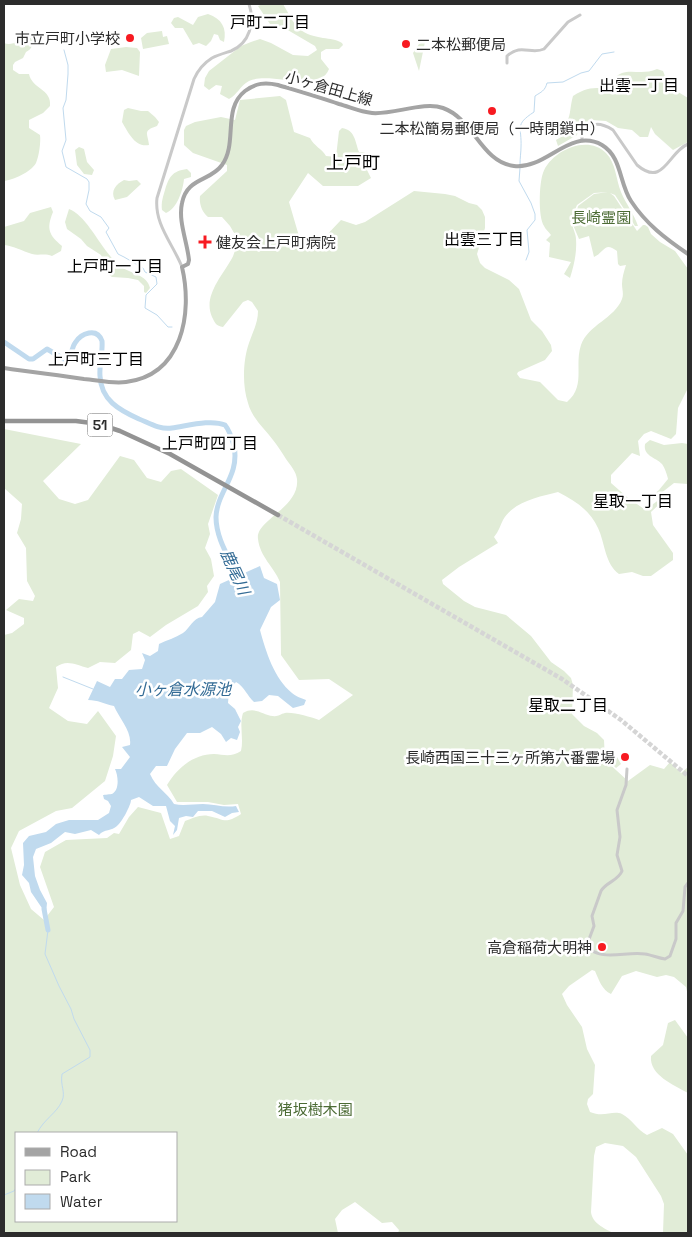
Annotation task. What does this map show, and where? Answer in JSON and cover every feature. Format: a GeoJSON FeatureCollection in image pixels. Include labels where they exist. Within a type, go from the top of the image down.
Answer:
{"type":"FeatureCollection","features":[{"type":"Feature","properties":{"kind":"highway","name":"51"},"geometry":{"type":"LineString","coordinates":[[4,420],[64,420],[99,424],[134,436],[170,454],[278,515]]}},
{"type":"Feature","properties":{"kind":"main road","name":"小ヶ倉田上線"},"geometry":{"type":"LineString","coordinates":[[4,368],[108,382],[126,382],[144,377],[162,366],[174,352],[181,335],[186,302],[182,267],[188,264],[189,260],[181,215],[182,200],[192,185],[214,173],[222,165],[229,150],[233,109],[242,94],[250,87],[268,83],[278,85],[363,112],[386,113],[437,106],[458,116],[490,154],[499,161],[514,166],[530,165],[571,143],[582,141]]}},
{"type":"Feature","properties":{"kind":"main road"},"geometry":{"type":"LineString","coordinates":[[582,141],[596,142],[608,150],[615,159],[626,192],[645,220],[664,238],[688,254]]}},
{"type":"Feature","properties":{"kind":"street"},"geometry":{"type":"LineString","coordinates":[[182,267],[160,222],[157,211],[157,198],[194,79],[208,61],[234,49],[247,38],[252,16],[249,4]]}},
{"type":"Feature","properties":{"kind":"street"},"geometry":{"type":"LineString","coordinates":[[506,63],[507,56],[517,50],[539,51],[544,49],[571,20],[580,14]]}},
{"type":"Feature","properties":{"kind":"street"},"geometry":{"type":"LineString","coordinates":[[582,141],[582,133],[587,127],[597,124],[607,126],[613,130],[637,165],[648,172],[664,168],[678,149],[688,144]]}},
{"type":"Feature","properties":{"kind":"street"},"geometry":{"type":"LineString","coordinates":[[627,769],[626,785],[617,810],[620,837],[617,855],[622,871],[617,878],[601,891],[592,916],[594,926],[588,942],[589,949],[598,953],[619,956],[644,954],[665,959],[670,956],[676,939],[676,924],[683,912],[688,883]]}},
{"type":"Feature","properties":{"kind":"green space"},"geometry":{"type":"Polygon","coordinates":[[[263,4],[283,4],[294,23],[302,31],[342,43],[343,45],[339,49],[326,49],[321,52],[321,59],[329,69],[324,76],[316,80],[269,78],[249,81],[229,99],[220,94],[222,86],[216,85],[209,90],[204,86],[205,78],[209,71],[241,46],[251,42],[260,39],[293,55],[308,56],[317,50],[315,46],[286,29],[270,24],[258,6],[263,4]]]}},
{"type":"Feature","properties":{"kind":"green space"},"geometry":{"type":"Polygon","coordinates":[[[208,14],[220,21],[224,28],[224,42],[220,40],[218,35],[214,34],[206,46],[199,43],[193,45],[183,28],[175,28],[171,23],[174,18],[178,17],[193,25],[198,17],[208,14]]]}},
{"type":"Feature","properties":{"kind":"green space"},"geometry":{"type":"Polygon","coordinates":[[[162,31],[163,37],[167,36],[169,44],[143,49],[141,38],[147,33],[162,31]]]}},
{"type":"Feature","properties":{"kind":"green space"},"geometry":{"type":"Polygon","coordinates":[[[27,37],[31,38],[32,46],[23,58],[15,62],[13,70],[19,74],[29,74],[34,83],[48,96],[50,106],[43,113],[29,120],[29,128],[40,135],[40,149],[36,163],[22,175],[4,181],[4,43],[13,43],[27,37]]]}},
{"type":"Feature","properties":{"kind":"green space"},"geometry":{"type":"Polygon","coordinates":[[[425,42],[419,71],[413,53],[419,44],[425,42]]]}},
{"type":"Feature","properties":{"kind":"green space"},"geometry":{"type":"Polygon","coordinates":[[[137,48],[140,52],[139,76],[122,70],[106,72],[105,65],[111,49],[137,48]]]}},
{"type":"Feature","properties":{"kind":"green space"},"geometry":{"type":"Polygon","coordinates":[[[657,69],[663,71],[665,76],[660,81],[688,98],[688,142],[673,150],[655,134],[651,127],[648,137],[640,137],[632,130],[618,128],[606,121],[591,120],[580,124],[577,135],[558,146],[556,140],[570,132],[567,122],[573,96],[590,89],[608,88],[618,75],[624,72],[643,72],[657,69]]]}},
{"type":"Feature","properties":{"kind":"green space"},"geometry":{"type":"Polygon","coordinates":[[[280,96],[286,100],[294,132],[310,138],[326,156],[336,157],[339,131],[342,128],[350,131],[359,152],[364,152],[367,156],[366,168],[371,178],[358,186],[323,186],[308,173],[289,202],[301,243],[322,240],[341,220],[356,225],[365,222],[414,191],[455,196],[477,205],[485,217],[485,228],[477,254],[480,263],[485,268],[509,280],[519,289],[531,320],[542,331],[551,345],[552,351],[545,360],[517,374],[520,378],[540,382],[558,400],[567,402],[573,396],[576,389],[579,353],[584,338],[619,306],[622,299],[622,279],[626,265],[620,266],[618,264],[617,251],[609,247],[594,257],[589,236],[579,239],[573,225],[576,244],[575,259],[570,278],[564,274],[571,262],[549,257],[550,243],[546,240],[551,235],[542,222],[540,208],[542,178],[547,165],[561,152],[580,145],[589,145],[606,153],[614,167],[621,192],[638,226],[635,226],[615,195],[610,193],[614,196],[637,231],[643,225],[648,227],[651,234],[660,242],[675,251],[688,269],[688,388],[678,408],[676,434],[671,439],[651,431],[644,434],[638,441],[640,456],[632,453],[611,475],[611,483],[644,509],[667,494],[668,496],[651,512],[653,525],[673,553],[673,560],[651,576],[643,576],[632,572],[619,574],[611,565],[598,528],[591,516],[576,503],[558,492],[535,498],[514,508],[503,520],[494,537],[498,543],[442,580],[443,584],[464,601],[475,607],[506,615],[531,636],[551,662],[571,678],[573,685],[572,714],[584,726],[597,733],[604,740],[605,760],[628,781],[650,765],[664,769],[670,762],[681,773],[688,767],[688,996],[686,987],[674,977],[666,975],[657,977],[636,971],[622,976],[611,994],[603,987],[595,971],[592,970],[569,986],[562,994],[582,1027],[587,1049],[595,1065],[593,1094],[588,1099],[587,1104],[590,1112],[595,1114],[622,1114],[647,1135],[662,1128],[673,1134],[688,1155],[688,1233],[663,1233],[664,1204],[661,1196],[636,1157],[623,1146],[605,1143],[596,1147],[594,1156],[591,1212],[596,1222],[613,1233],[398,1233],[399,1230],[392,1222],[382,1223],[355,1202],[342,1210],[335,1219],[338,1233],[4,1233],[4,635],[12,633],[24,624],[24,618],[6,610],[19,599],[33,601],[35,596],[27,581],[26,548],[17,533],[21,519],[22,504],[4,488],[4,429],[81,444],[43,481],[59,499],[75,504],[88,500],[120,456],[134,460],[147,478],[161,482],[171,471],[181,469],[218,495],[208,524],[210,534],[205,548],[211,559],[214,576],[207,586],[208,592],[198,606],[150,637],[139,631],[133,634],[131,650],[115,663],[100,662],[88,668],[64,663],[56,667],[58,688],[49,708],[68,721],[87,724],[98,711],[116,736],[113,756],[105,781],[72,808],[56,811],[19,831],[11,848],[20,885],[31,909],[44,920],[54,907],[40,867],[45,852],[66,840],[107,838],[114,833],[119,834],[129,817],[138,807],[161,813],[170,839],[179,836],[185,821],[196,817],[205,816],[228,820],[241,814],[238,804],[177,802],[167,785],[181,768],[193,759],[214,754],[231,755],[241,751],[241,723],[243,713],[247,711],[251,710],[275,716],[293,713],[319,720],[353,695],[329,679],[299,680],[281,655],[280,582],[264,557],[258,539],[259,532],[263,526],[292,498],[296,489],[297,479],[293,468],[252,413],[246,396],[244,381],[245,357],[258,311],[252,302],[248,300],[243,302],[223,327],[215,323],[210,310],[211,295],[214,287],[232,258],[237,238],[222,217],[208,217],[206,215],[201,205],[200,196],[227,171],[227,165],[193,153],[184,145],[184,130],[186,126],[195,122],[221,117],[235,120],[240,100],[280,96]],[[608,192],[594,193],[577,205],[571,219],[573,220],[573,225],[574,219],[578,218],[576,215],[578,206],[594,194],[608,192]]]}},
{"type":"Feature","properties":{"kind":"green space"},"geometry":{"type":"Polygon","coordinates":[[[128,108],[148,111],[159,122],[157,126],[149,129],[147,133],[149,145],[136,142],[122,122],[124,110],[128,108]]]}},
{"type":"Feature","properties":{"kind":"green space"},"geometry":{"type":"Polygon","coordinates":[[[79,147],[84,149],[87,162],[94,170],[92,175],[84,174],[77,165],[75,150],[79,147]]]}},
{"type":"Feature","properties":{"kind":"green space"},"geometry":{"type":"Polygon","coordinates":[[[187,169],[191,173],[191,177],[184,179],[181,194],[173,208],[166,213],[162,210],[162,204],[168,182],[172,175],[187,169]]]}},
{"type":"Feature","properties":{"kind":"green space"},"geometry":{"type":"Polygon","coordinates":[[[124,180],[137,180],[141,184],[127,197],[115,200],[113,194],[115,188],[124,180]]]}},
{"type":"Feature","properties":{"kind":"green space"},"geometry":{"type":"Polygon","coordinates":[[[51,207],[53,212],[49,227],[54,238],[62,246],[61,251],[52,256],[34,255],[4,245],[4,227],[24,221],[30,213],[51,207]]]}},
{"type":"Feature","properties":{"kind":"green space"},"geometry":{"type":"Polygon","coordinates":[[[69,209],[89,226],[113,260],[124,269],[142,277],[148,283],[150,288],[146,293],[144,292],[144,286],[138,280],[112,277],[108,274],[101,255],[67,229],[65,222],[69,209]]]}},
{"type":"Feature","properties":{"kind":"green space"},"geometry":{"type":"Polygon","coordinates":[[[650,440],[664,445],[688,444],[688,484],[674,483],[649,501],[668,479],[662,464],[646,451],[645,444],[650,440]]]}},
{"type":"Feature","properties":{"kind":"green space"},"geometry":{"type":"Polygon","coordinates":[[[610,753],[617,757],[621,764],[616,768],[608,760],[610,753]]]}},
{"type":"Feature","properties":{"kind":"green space"},"geometry":{"type":"Polygon","coordinates":[[[675,1020],[688,1038],[688,1093],[664,1079],[658,1074],[651,1063],[651,1056],[663,1045],[668,1023],[675,1020]]]}},
{"type":"Feature","properties":{"kind":"water","name":"小ヶ倉水源池"},"geometry":{"type":"Polygon","coordinates":[[[260,566],[264,578],[277,584],[280,600],[271,607],[260,630],[265,647],[280,680],[293,694],[306,700],[304,705],[293,708],[278,696],[269,695],[262,701],[254,702],[242,686],[236,682],[229,691],[228,703],[235,709],[241,721],[238,727],[240,732],[237,740],[231,738],[226,742],[221,734],[212,727],[200,733],[187,733],[175,749],[167,766],[156,766],[150,774],[155,783],[174,804],[236,806],[239,812],[225,817],[212,811],[198,811],[193,817],[179,818],[177,830],[173,835],[175,826],[170,821],[166,806],[153,806],[139,797],[131,800],[124,817],[113,829],[99,835],[91,830],[75,834],[65,832],[51,843],[36,849],[33,857],[35,876],[47,903],[46,914],[31,892],[29,883],[22,875],[24,865],[23,843],[29,836],[46,832],[56,824],[69,820],[98,820],[109,813],[111,806],[104,799],[103,795],[115,792],[118,782],[115,769],[121,769],[130,757],[122,747],[130,745],[129,735],[114,706],[88,700],[97,681],[110,687],[115,679],[122,679],[129,670],[142,669],[145,660],[142,653],[150,656],[158,651],[159,644],[183,633],[194,621],[202,617],[215,602],[220,584],[260,566]]]}},
{"type":"Feature","properties":{"kind":"waterway"},"geometry":{"type":"LineString","coordinates":[[64,50],[68,65],[66,100],[63,108],[66,140],[62,151],[66,167],[89,182],[86,204],[90,211],[101,217],[109,228],[106,232],[118,254],[156,277],[157,284],[146,295],[145,308],[157,315],[168,327],[172,327]]}},
{"type":"Feature","properties":{"kind":"waterway"},"geometry":{"type":"LineString","coordinates":[[520,164],[520,127],[524,120],[534,112],[535,96],[544,90],[547,83],[563,82],[589,71],[602,54],[614,52]]}},
{"type":"Feature","properties":{"kind":"waterway"},"geometry":{"type":"LineString","coordinates":[[520,168],[519,181],[535,214],[535,220],[527,230],[529,252],[526,260]]}},
{"type":"Feature","properties":{"kind":"waterway","name":"鹿尾川"},"geometry":{"type":"LineString","coordinates":[[4,342],[29,359],[33,359],[47,349],[64,359],[72,352],[74,344],[81,336],[89,333],[97,334],[102,341],[101,384],[108,398],[118,408],[139,419],[163,428],[206,423],[225,425],[232,438],[235,457],[234,466],[220,499],[216,517],[221,543],[240,582]]}},
{"type":"Feature","properties":{"kind":"waterway"},"geometry":{"type":"LineString","coordinates":[[63,677],[93,689]]}},
{"type":"Feature","properties":{"kind":"waterway","name":"鹿尾川"},"geometry":{"type":"LineString","coordinates":[[44,909],[48,930]]}},
{"type":"Feature","properties":{"kind":"waterway"},"geometry":{"type":"LineString","coordinates":[[38,1132],[62,1101],[62,1074],[90,1057],[90,1050],[45,954],[48,930]]}},
{"type":"Feature","properties":{"kind":"waterway"},"geometry":{"type":"LineString","coordinates":[[4,1195],[15,1190]]}},
{"type":"Feature","properties":{"kind":"tunnel"},"geometry":{"type":"LineString","coordinates":[[278,515],[562,679],[621,720],[688,776]]}},
{"type":"Feature","properties":{"kind":"place","name":"市立戸町小学校"},"geometry":{"type":"Point","coordinates":[130,38]}},
{"type":"Feature","properties":{"kind":"place","name":"二本松郵便局"},"geometry":{"type":"Point","coordinates":[406,44]}},
{"type":"Feature","properties":{"kind":"place","name":"二本松簡易郵便局（一時閉鎖中）"},"geometry":{"type":"Point","coordinates":[492,111]}},
{"type":"Feature","properties":{"kind":"place","name":"健友会上戸町病院"},"geometry":{"type":"Point","coordinates":[205,242]}},
{"type":"Feature","properties":{"kind":"place","name":"長崎西国三十三ヶ所第六番霊場"},"geometry":{"type":"Point","coordinates":[625,757]}},
{"type":"Feature","properties":{"kind":"place","name":"高倉稲荷大明神"},"geometry":{"type":"Point","coordinates":[602,947]}},
{"type":"Feature","properties":{"kind":"district","name":"戸町二丁目"},"geometry":{"type":"Point","coordinates":[270,22]}},
{"type":"Feature","properties":{"kind":"district","name":"出雲一丁目"},"geometry":{"type":"Point","coordinates":[639,85]}},
{"type":"Feature","properties":{"kind":"district","name":"上戸町"},"geometry":{"type":"Point","coordinates":[353,162]}},
{"type":"Feature","properties":{"kind":"district","name":"出雲三丁目"},"geometry":{"type":"Point","coordinates":[484,239]}},
{"type":"Feature","properties":{"kind":"district","name":"上戸町一丁目"},"geometry":{"type":"Point","coordinates":[115,266]}},
{"type":"Feature","properties":{"kind":"district","name":"上戸町三丁目"},"geometry":{"type":"Point","coordinates":[96,359]}},
{"type":"Feature","properties":{"kind":"district","name":"上戸町四丁目"},"geometry":{"type":"Point","coordinates":[210,443]}},
{"type":"Feature","properties":{"kind":"district","name":"星取一丁目"},"geometry":{"type":"Point","coordinates":[633,501]}},
{"type":"Feature","properties":{"kind":"district","name":"星取二丁目"},"geometry":{"type":"Point","coordinates":[568,705]}},
{"type":"Feature","properties":{"kind":"park label","name":"長崎霊園"},"geometry":{"type":"Point","coordinates":[601,217]}},
{"type":"Feature","properties":{"kind":"park label","name":"猪坂樹木園"},"geometry":{"type":"Point","coordinates":[315,1109]}}]}
